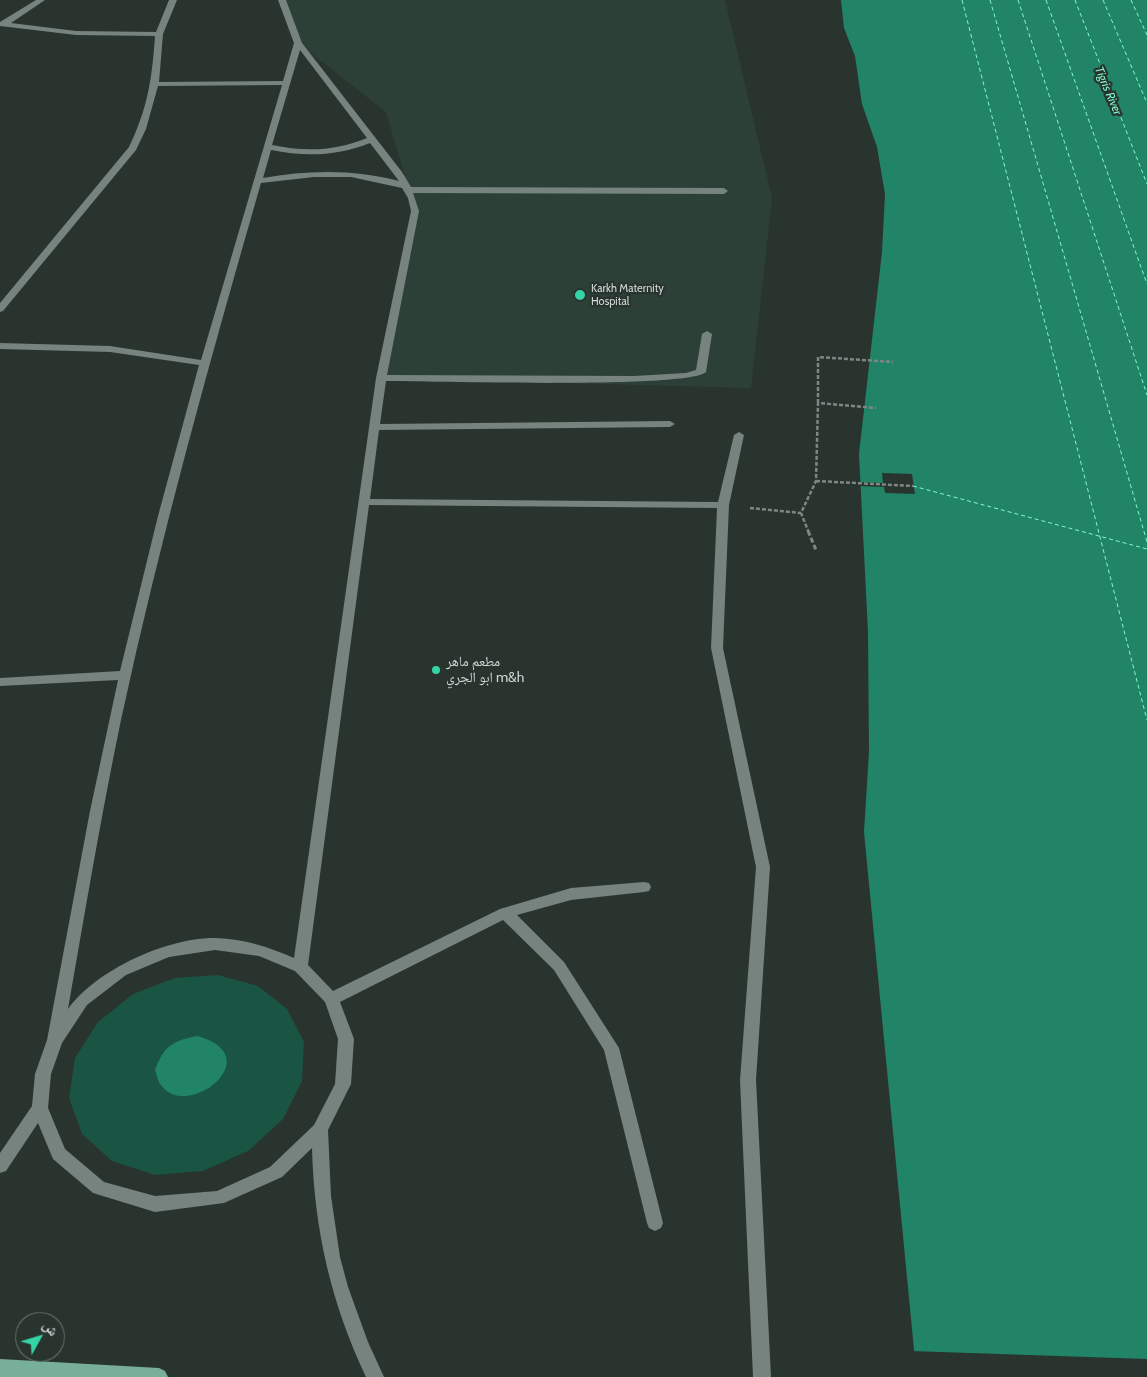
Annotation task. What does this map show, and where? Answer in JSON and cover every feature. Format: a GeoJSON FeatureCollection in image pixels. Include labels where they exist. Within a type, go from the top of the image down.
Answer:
{"type":"FeatureCollection","features":[{"type":"Feature","properties":{"kind":"main road"},"geometry":{"type":"LineString","coordinates":[[0,1368],[38,1374],[159,1377]]}},
{"type":"Feature","properties":{"kind":"street"},"geometry":{"type":"LineString","coordinates":[[2,24],[41,0]]}},
{"type":"Feature","properties":{"kind":"street"},"geometry":{"type":"LineString","coordinates":[[0,309],[128,156],[142,129],[155,84],[159,34],[173,0]]}},
{"type":"Feature","properties":{"kind":"street"},"geometry":{"type":"LineString","coordinates":[[282,0],[298,43],[407,188],[415,211],[374,427],[300,967]]}},
{"type":"Feature","properties":{"kind":"street"},"geometry":{"type":"LineString","coordinates":[[2,24],[76,33],[159,34]]}},
{"type":"Feature","properties":{"kind":"street"},"geometry":{"type":"LineString","coordinates":[[55,1040],[82,1001],[121,971],[167,952],[215,944],[260,950],[300,967],[331,998],[346,1039],[343,1084],[320,1130],[276,1172],[218,1198],[155,1204],[99,1188],[59,1154],[40,1108],[43,1074],[55,1040],[91,836],[125,675],[204,363],[298,43]]}},
{"type":"Feature","properties":{"kind":"street"},"geometry":{"type":"LineString","coordinates":[[155,84],[286,83]]}},
{"type":"Feature","properties":{"kind":"street"},"geometry":{"type":"LineString","coordinates":[[268,147],[296,152],[329,151],[360,144],[372,139]]}},
{"type":"Feature","properties":{"kind":"street"},"geometry":{"type":"LineString","coordinates":[[258,181],[294,174],[324,173],[368,176],[407,188],[724,191]]}},
{"type":"Feature","properties":{"kind":"street"},"geometry":{"type":"LineString","coordinates":[[382,378],[634,380],[687,376],[701,372],[707,334]]}},
{"type":"Feature","properties":{"kind":"street"},"geometry":{"type":"LineString","coordinates":[[0,346],[110,349],[204,363]]}},
{"type":"Feature","properties":{"kind":"street"},"geometry":{"type":"LineString","coordinates":[[374,427],[670,424]]}},
{"type":"Feature","properties":{"kind":"street"},"geometry":{"type":"LineString","coordinates":[[739,434],[723,505],[717,648],[763,867],[748,1080],[762,1377]]}},
{"type":"Feature","properties":{"kind":"street"},"geometry":{"type":"LineString","coordinates":[[364,502],[723,505]]}},
{"type":"Feature","properties":{"kind":"street"},"geometry":{"type":"LineString","coordinates":[[0,682],[125,675]]}},
{"type":"Feature","properties":{"kind":"street"},"geometry":{"type":"LineString","coordinates":[[331,998],[505,913],[571,894],[644,887]]}},
{"type":"Feature","properties":{"kind":"street"},"geometry":{"type":"LineString","coordinates":[[505,913],[559,966],[611,1048],[655,1223]]}},
{"type":"Feature","properties":{"kind":"street"},"geometry":{"type":"LineString","coordinates":[[0,1166],[40,1108]]}},
{"type":"Feature","properties":{"kind":"street"},"geometry":{"type":"LineString","coordinates":[[320,1130],[320,1180],[326,1232],[338,1286],[356,1340],[375,1377]]}},
{"type":"Feature","properties":{"kind":"path"},"geometry":{"type":"LineString","coordinates":[[816,550],[801,513],[816,481],[818,357],[893,362]]}},
{"type":"Feature","properties":{"kind":"path"},"geometry":{"type":"LineString","coordinates":[[818,404],[876,408]]}},
{"type":"Feature","properties":{"kind":"path"},"geometry":{"type":"LineString","coordinates":[[816,481],[913,486]]}},
{"type":"Feature","properties":{"kind":"path"},"geometry":{"type":"LineString","coordinates":[[723,505],[801,513]]}},
{"type":"Feature","properties":{"kind":"shaded area"},"geometry":{"type":"Polygon","coordinates":[[[285,0],[725,0],[772,198],[751,388],[381,378],[415,211],[386,112],[298,43],[285,0]]]}},
{"type":"Feature","properties":{"kind":"shaded area"},"geometry":{"type":"Polygon","coordinates":[[[218,975],[258,986],[287,1009],[304,1042],[302,1081],[283,1119],[248,1151],[203,1171],[155,1175],[112,1161],[82,1134],[69,1098],[75,1058],[98,1022],[133,994],[175,978],[218,975]]]}},
{"type":"Feature","properties":{"kind":"water","name":"Tigris River"},"geometry":{"type":"Polygon","coordinates":[[[841,0],[1147,0],[1147,1377],[915,1360],[864,832],[869,752],[868,632],[859,454],[882,252],[885,194],[877,147],[862,104],[855,56],[844,28],[841,0]]]}},
{"type":"Feature","properties":{"kind":"water"},"geometry":{"type":"Polygon","coordinates":[[[197,1036],[218,1045],[226,1057],[225,1070],[217,1082],[203,1091],[188,1096],[173,1094],[160,1084],[158,1080],[155,1070],[158,1062],[170,1046],[181,1040],[197,1036]]]}},
{"type":"Feature","properties":{"kind":"pier"},"geometry":{"type":"Polygon","coordinates":[[[882,473],[912,474],[915,494],[885,493],[884,487],[858,486],[858,482],[883,483],[882,473]]]}},
{"type":"Feature","properties":{"kind":"pier"},"geometry":{"type":"Polygon","coordinates":[[[911,1351],[1147,1359],[1147,1377],[914,1377],[911,1351]]]}},
{"type":"Feature","properties":{"kind":"ferry route"},"geometry":{"type":"LineString","coordinates":[[962,0],[1100,536]]}},
{"type":"Feature","properties":{"kind":"ferry route"},"geometry":{"type":"LineString","coordinates":[[990,0],[1147,542]]}},
{"type":"Feature","properties":{"kind":"ferry route"},"geometry":{"type":"LineString","coordinates":[[1018,0],[1147,395]]}},
{"type":"Feature","properties":{"kind":"ferry route"},"geometry":{"type":"LineString","coordinates":[[1046,0],[1147,284]]}},
{"type":"Feature","properties":{"kind":"ferry route"},"geometry":{"type":"LineString","coordinates":[[1075,0],[1147,184]]}},
{"type":"Feature","properties":{"kind":"ferry route"},"geometry":{"type":"LineString","coordinates":[[1103,0],[1147,103]]}},
{"type":"Feature","properties":{"kind":"ferry route"},"geometry":{"type":"LineString","coordinates":[[1131,0],[1147,35]]}},
{"type":"Feature","properties":{"kind":"ferry route"},"geometry":{"type":"LineString","coordinates":[[913,486],[1100,536]]}},
{"type":"Feature","properties":{"kind":"ferry route"},"geometry":{"type":"LineString","coordinates":[[1100,536],[1147,549]]}},
{"type":"Feature","properties":{"kind":"ferry route"},"geometry":{"type":"LineString","coordinates":[[1100,536],[1147,720]]}},
{"type":"Feature","properties":{"kind":"place","name":"Karkh Maternity Hospital"},"geometry":{"type":"Point","coordinates":[580,295]}},
{"type":"Feature","properties":{"kind":"place","name":"مطعم ماهر ابو الجري m&h"},"geometry":{"type":"Point","coordinates":[436,670]}}]}
